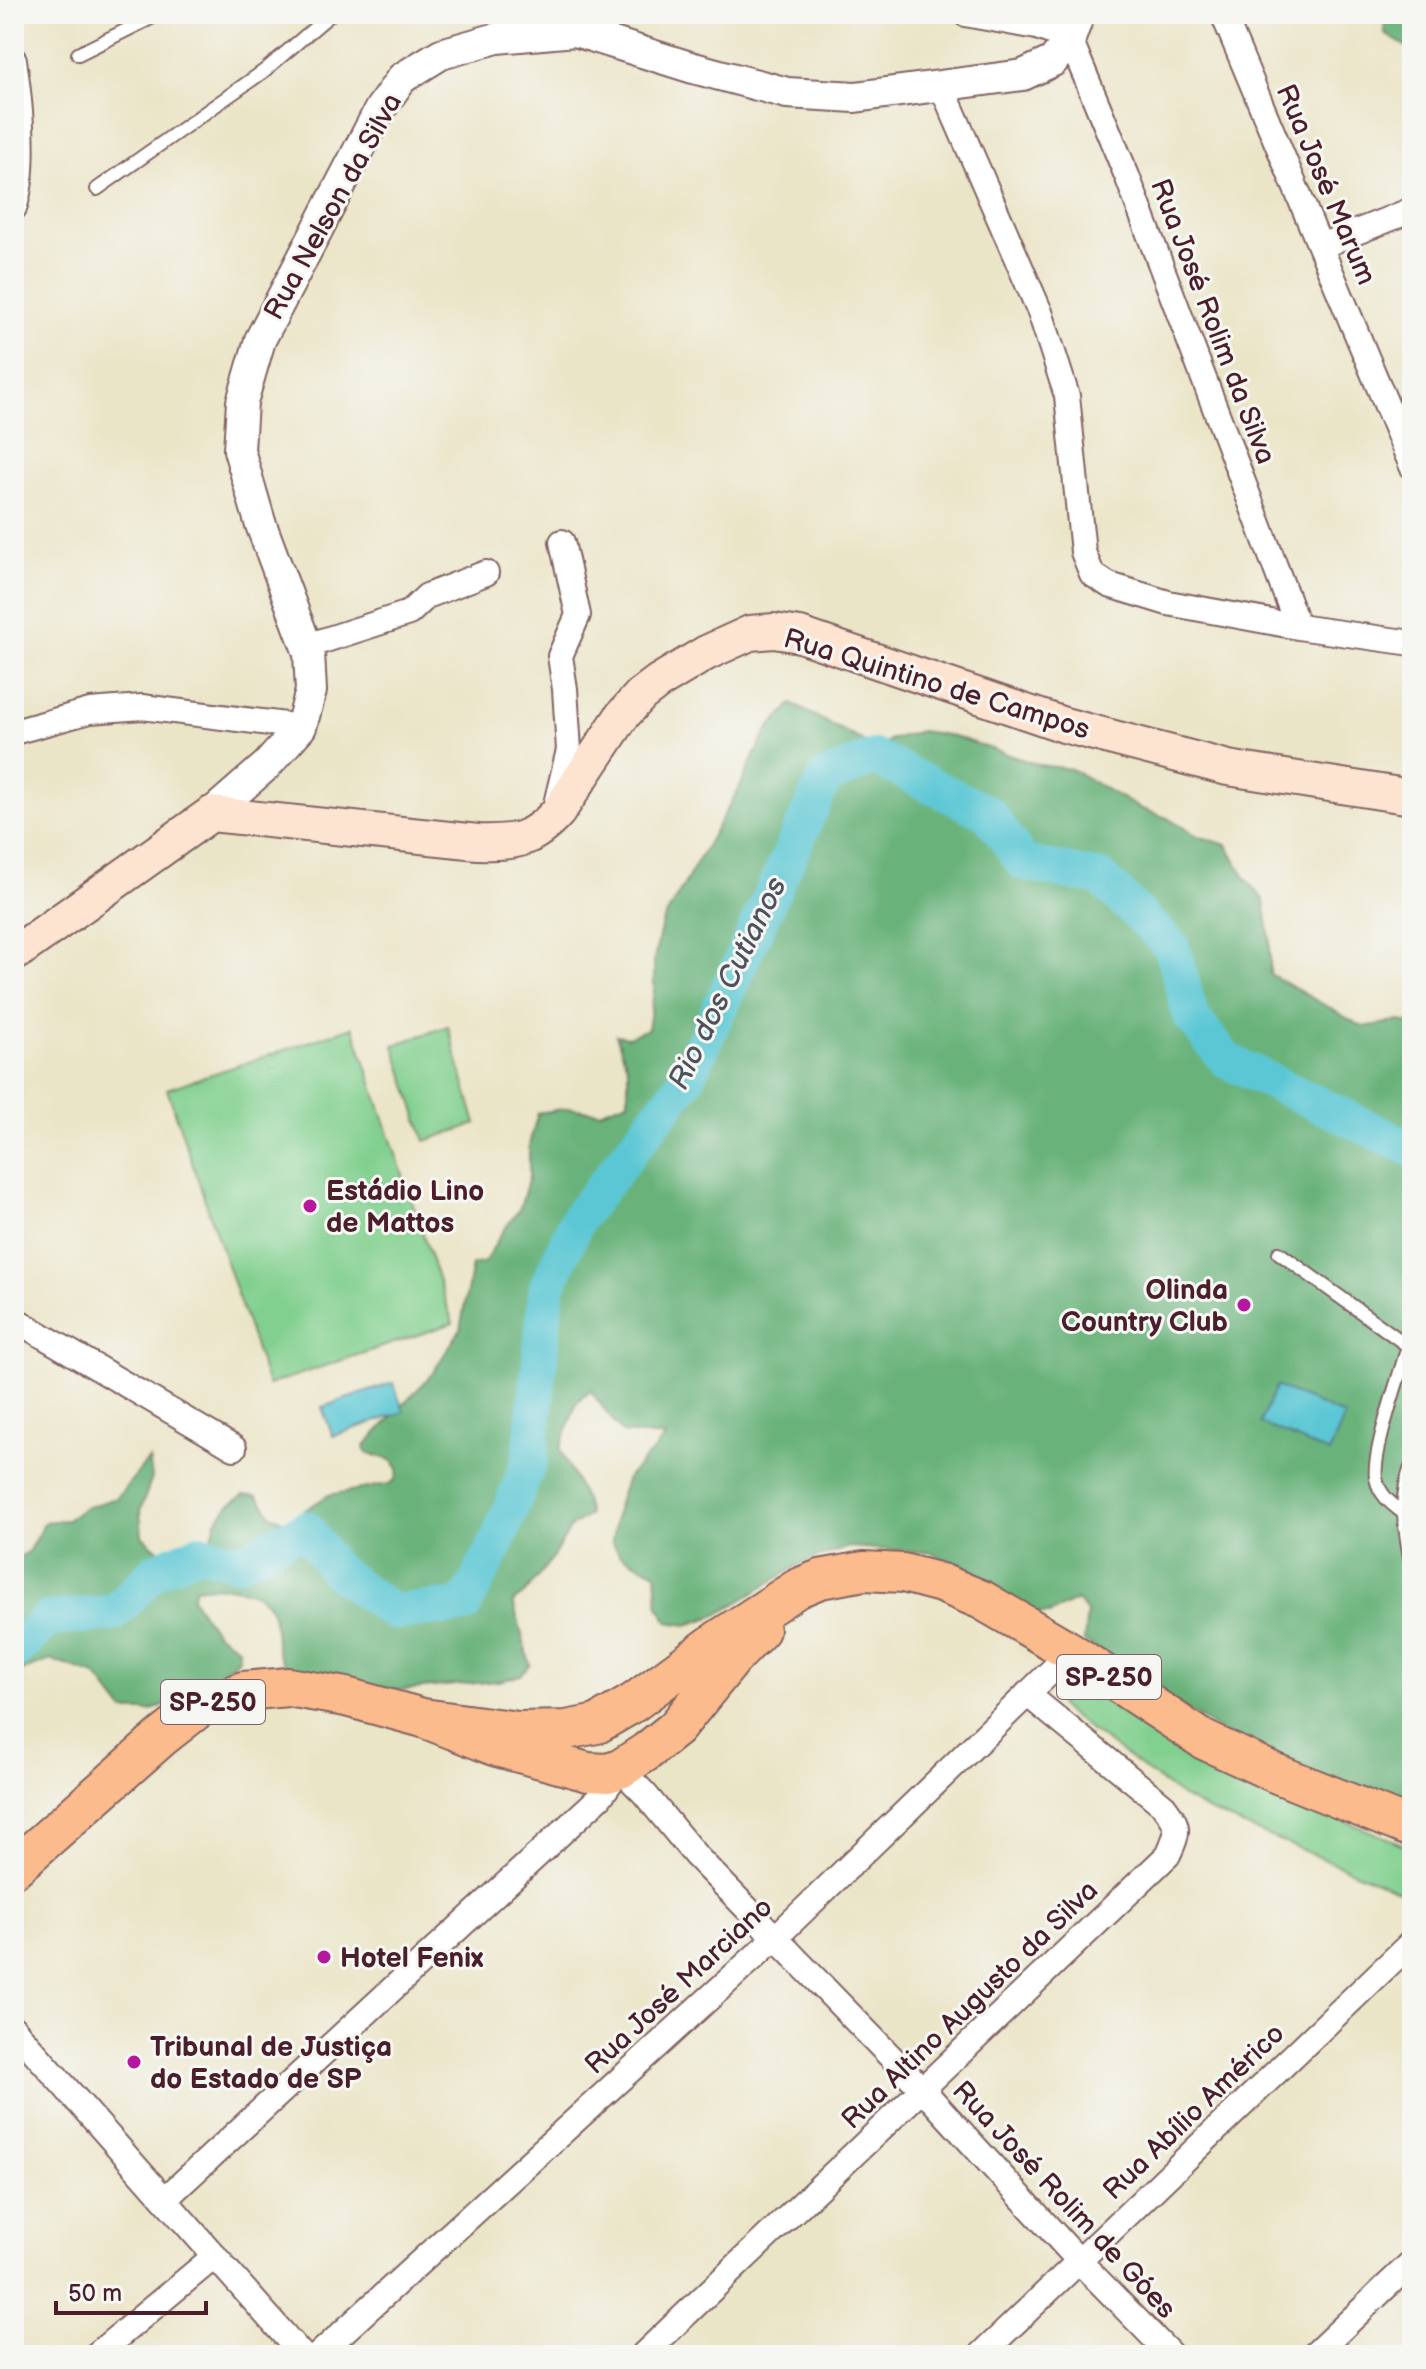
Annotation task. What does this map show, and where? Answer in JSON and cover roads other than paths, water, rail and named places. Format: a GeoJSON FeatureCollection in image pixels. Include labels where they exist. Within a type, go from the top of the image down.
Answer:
{"type":"FeatureCollection","features":[{"type":"Feature","properties":{"kind":"main road","name":"Rua Quintino de Campos"},"geometry":{"type":"LineString","coordinates":[[211,814],[478,842],[515,842],[530,837],[547,823],[622,716],[641,695],[706,653],[750,633],[774,631],[800,635],[1079,729],[1228,768],[1412,797]]}},
{"type":"Feature","properties":{"kind":"main road"},"geometry":{"type":"LineString","coordinates":[[14,954],[211,814]]}},
{"type":"Feature","properties":{"kind":"main road","name":"SP-250"},"geometry":{"type":"LineString","coordinates":[[423,1718],[518,1731],[591,1726],[633,1703],[718,1640],[798,1588],[820,1579],[864,1571],[903,1573],[941,1583],[982,1600],[1071,1652],[1204,1740],[1275,1773],[1412,1828]]}},
{"type":"Feature","properties":{"kind":"main road","name":"SP-250"},"geometry":{"type":"LineString","coordinates":[[14,1868],[31,1843],[199,1708],[243,1691],[288,1687],[346,1697],[423,1718],[497,1747],[604,1771],[646,1752],[676,1728],[732,1659],[798,1588]]}},
{"type":"Feature","properties":{"kind":"main road"},"geometry":{"type":"LineString","coordinates":[[591,1726],[614,1743],[604,1771]]}},
{"type":"Feature","properties":{"kind":"street"},"geometry":{"type":"LineString","coordinates":[[965,14],[1075,26]]}},
{"type":"Feature","properties":{"kind":"street","name":"Rua José Marum"},"geometry":{"type":"LineString","coordinates":[[1223,14],[1412,466]]}},
{"type":"Feature","properties":{"kind":"street","name":"Rua Nelson da Silva"},"geometry":{"type":"LineString","coordinates":[[211,814],[267,765],[301,727],[311,691],[307,646],[260,522],[239,450],[242,402],[260,340],[380,109],[402,78],[441,54],[572,22],[690,67],[787,93],[855,97],[1023,75],[1053,61],[1075,26]]}},
{"type":"Feature","properties":{"kind":"street","name":"Rua José Rolim da Silva"},"geometry":{"type":"LineString","coordinates":[[1075,26],[1127,176],[1298,627]]}},
{"type":"Feature","properties":{"kind":"street"},"geometry":{"type":"LineString","coordinates":[[14,60],[21,156],[14,208]]}},
{"type":"Feature","properties":{"kind":"street"},"geometry":{"type":"LineString","coordinates":[[942,87],[1040,312],[1067,396],[1083,552],[1092,574],[1109,585],[1168,603],[1298,627],[1412,643]]}},
{"type":"Feature","properties":{"kind":"street"},"geometry":{"type":"LineString","coordinates":[[1321,246],[1412,210]]}},
{"type":"Feature","properties":{"kind":"street"},"geometry":{"type":"LineString","coordinates":[[547,823],[560,795],[569,750],[560,656],[578,615],[562,542]]}},
{"type":"Feature","properties":{"kind":"street"},"geometry":{"type":"LineString","coordinates":[[307,646],[409,613],[427,596],[486,573]]}},
{"type":"Feature","properties":{"kind":"street"},"geometry":{"type":"LineString","coordinates":[[14,732],[90,711],[142,707],[301,727]]}},
{"type":"Feature","properties":{"kind":"street"},"geometry":{"type":"LineString","coordinates":[[14,1319],[234,1448]]}},
{"type":"Feature","properties":{"kind":"street","name":"Rua José Marciano"},"geometry":{"type":"LineString","coordinates":[[318,2355],[774,1939],[1071,1652]]}},
{"type":"Feature","properties":{"kind":"street","name":"Rua Altino Augusto da Silva"},"geometry":{"type":"LineString","coordinates":[[643,2355],[1168,1855],[1176,1838],[1176,1822],[1164,1806],[1027,1694]]}},
{"type":"Feature","properties":{"kind":"street"},"geometry":{"type":"LineString","coordinates":[[165,2199],[600,1797],[604,1771]]}},
{"type":"Feature","properties":{"kind":"street","name":"Rua José Rolim de Góes"},"geometry":{"type":"LineString","coordinates":[[604,1771],[644,1793],[696,1856],[923,2090],[1080,2262],[1171,2355]]}},
{"type":"Feature","properties":{"kind":"street","name":"Rua Abílio Américo"},"geometry":{"type":"LineString","coordinates":[[981,2355],[1412,1942]]}},
{"type":"Feature","properties":{"kind":"street"},"geometry":{"type":"LineString","coordinates":[[14,2029],[302,2355]]}},
{"type":"Feature","properties":{"kind":"street"},"geometry":{"type":"LineString","coordinates":[[96,2355],[215,2256]]}},
{"type":"Feature","properties":{"kind":"street"},"geometry":{"type":"LineString","coordinates":[[1314,2355],[1412,2262]]}},
{"type":"Feature","properties":{"kind":"lane"},"geometry":{"type":"LineString","coordinates":[[78,54],[159,14]]}},
{"type":"Feature","properties":{"kind":"lane"},"geometry":{"type":"LineString","coordinates":[[97,189],[264,71],[331,14]]}},
{"type":"Feature","properties":{"kind":"lane"},"geometry":{"type":"LineString","coordinates":[[1279,1253],[1410,1346],[1376,1460],[1376,1480],[1385,1499],[1402,1512]]}},
{"type":"Feature","properties":{"kind":"lane"},"geometry":{"type":"LineString","coordinates":[[1412,1465],[1402,1512],[1412,1569]]}},
{"type":"Feature","properties":{"kind":"water"},"geometry":{"type":"Polygon","coordinates":[[[393,1383],[404,1412],[333,1436],[322,1407],[393,1383]]]}},
{"type":"Feature","properties":{"kind":"water"},"geometry":{"type":"Polygon","coordinates":[[[1276,1386],[1345,1416],[1329,1453],[1260,1423],[1276,1386]]]}},
{"type":"Feature","properties":{"kind":"waterway","name":"Rio dos Cutianos"},"geometry":{"type":"LineString","coordinates":[[14,1652],[48,1619],[114,1613],[155,1571],[200,1552],[239,1562],[306,1528],[335,1570],[393,1612],[464,1606],[496,1545],[530,1460],[547,1287],[578,1218],[687,1079],[825,778],[874,757],[989,814],[1023,863],[1101,878],[1172,947],[1191,1016],[1226,1060],[1412,1149]]}},
{"type":"Feature","properties":{"kind":"place","name":"Estádio Lino de Mattos"},"geometry":{"type":"Point","coordinates":[310,1206]}},
{"type":"Feature","properties":{"kind":"place","name":"Olinda Country Club"},"geometry":{"type":"Point","coordinates":[1244,1305]}},
{"type":"Feature","properties":{"kind":"place","name":"Hotel Fenix"},"geometry":{"type":"Point","coordinates":[324,1957]}},
{"type":"Feature","properties":{"kind":"place","name":"Tribunal de Justiça do Estado de SP"},"geometry":{"type":"Point","coordinates":[134,2062]}}]}
